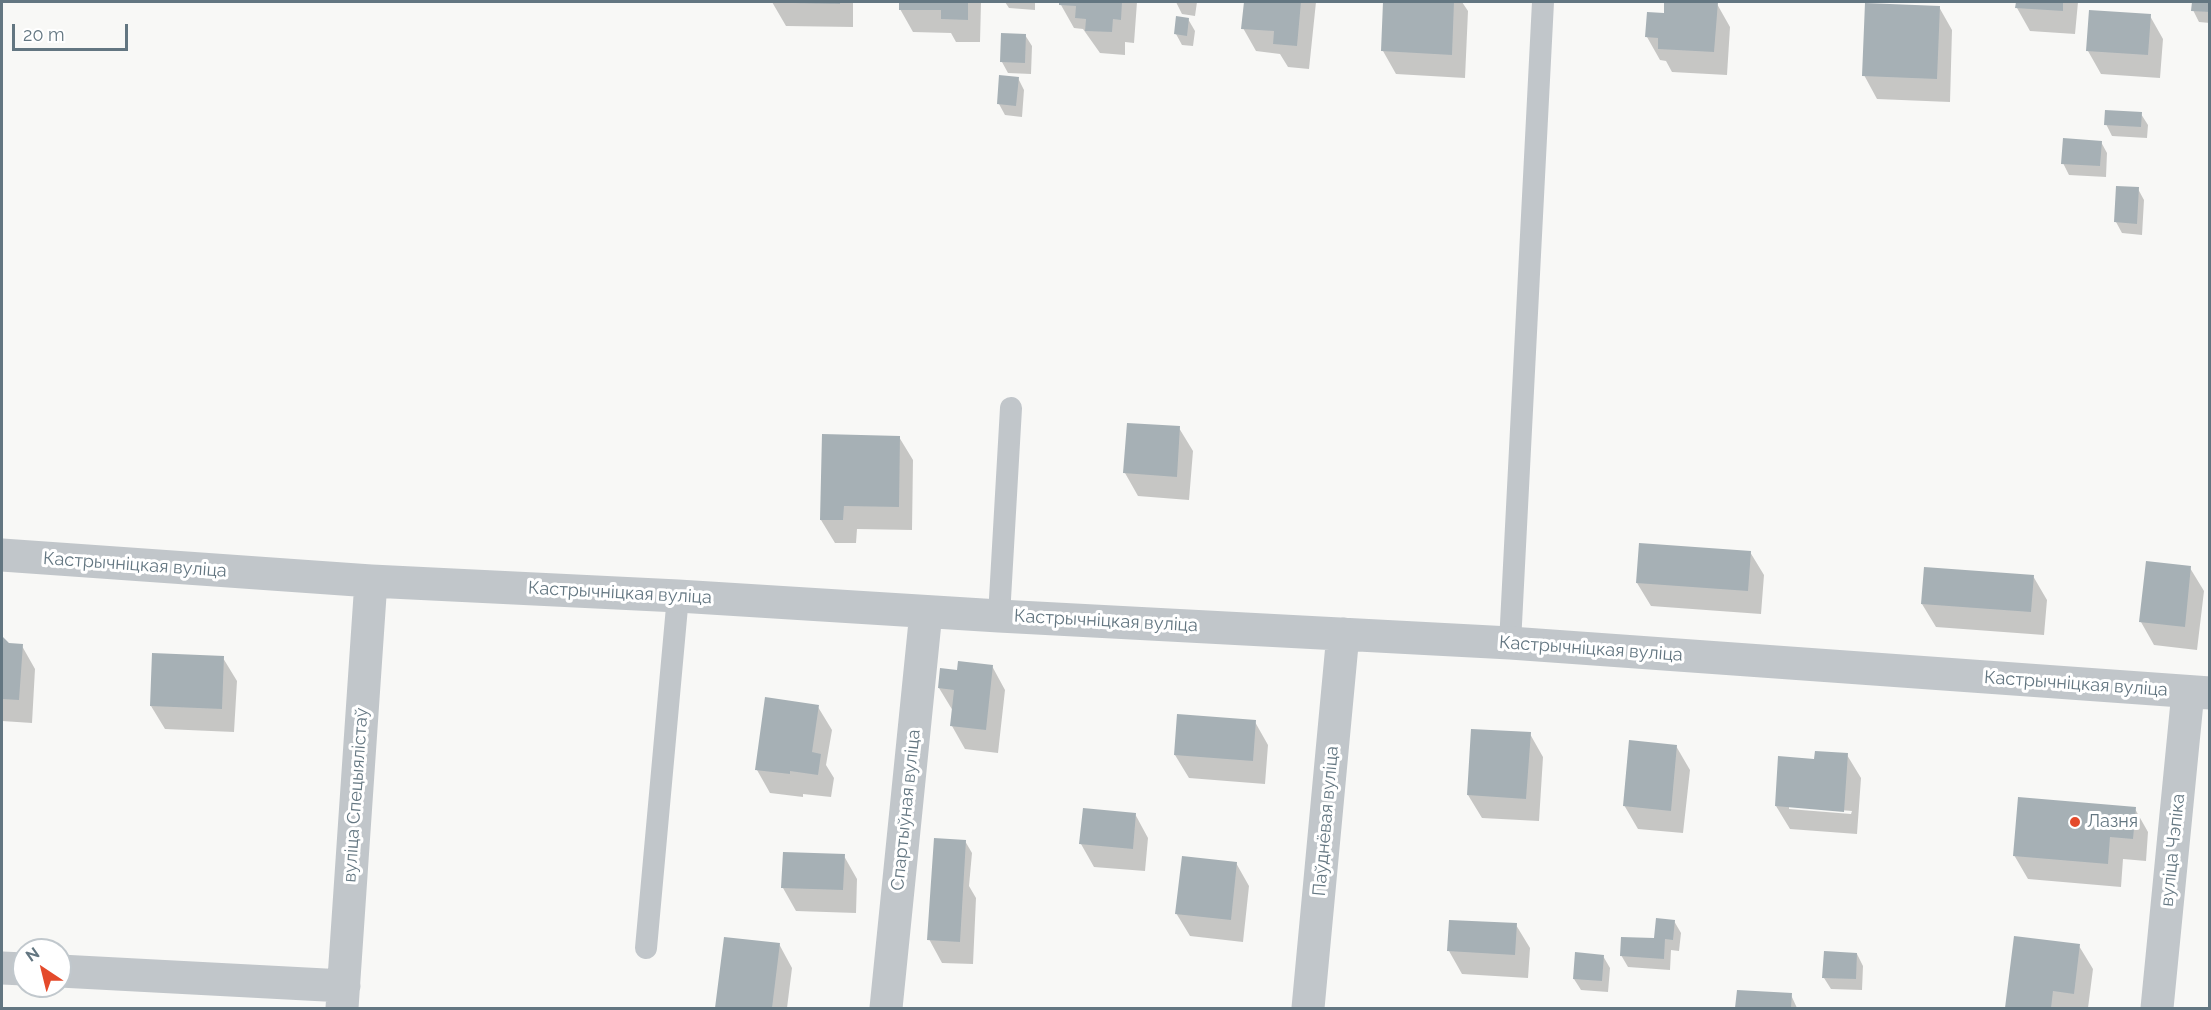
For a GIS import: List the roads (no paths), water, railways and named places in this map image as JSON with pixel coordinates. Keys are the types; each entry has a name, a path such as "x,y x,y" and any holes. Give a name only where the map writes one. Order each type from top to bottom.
{"street":[{"name":"Кастрычніцкая вуліца","path":"2,555 371,581 1510,643 2199,692"},
{"name":"вуліца Спецыялістаў","path":"343,997 371,581"},
{"name":"Спартыўная вуліца","path":"886,1008 926,612"},
{"name":"Паўднёвая вуліца","path":"1308,1008 1343,634"},
{"name":"вуліца Чэпіка","path":"2157,1008 2199,692"},
{"path":"72,972 343,997"}],"lane":[{"path":"1510,643 1543,2"},
{"path":"999,616 1011,408"},
{"path":"646,948 678,596"}],"place":[{"name":"Лазня","path":"2075,822"}]}
